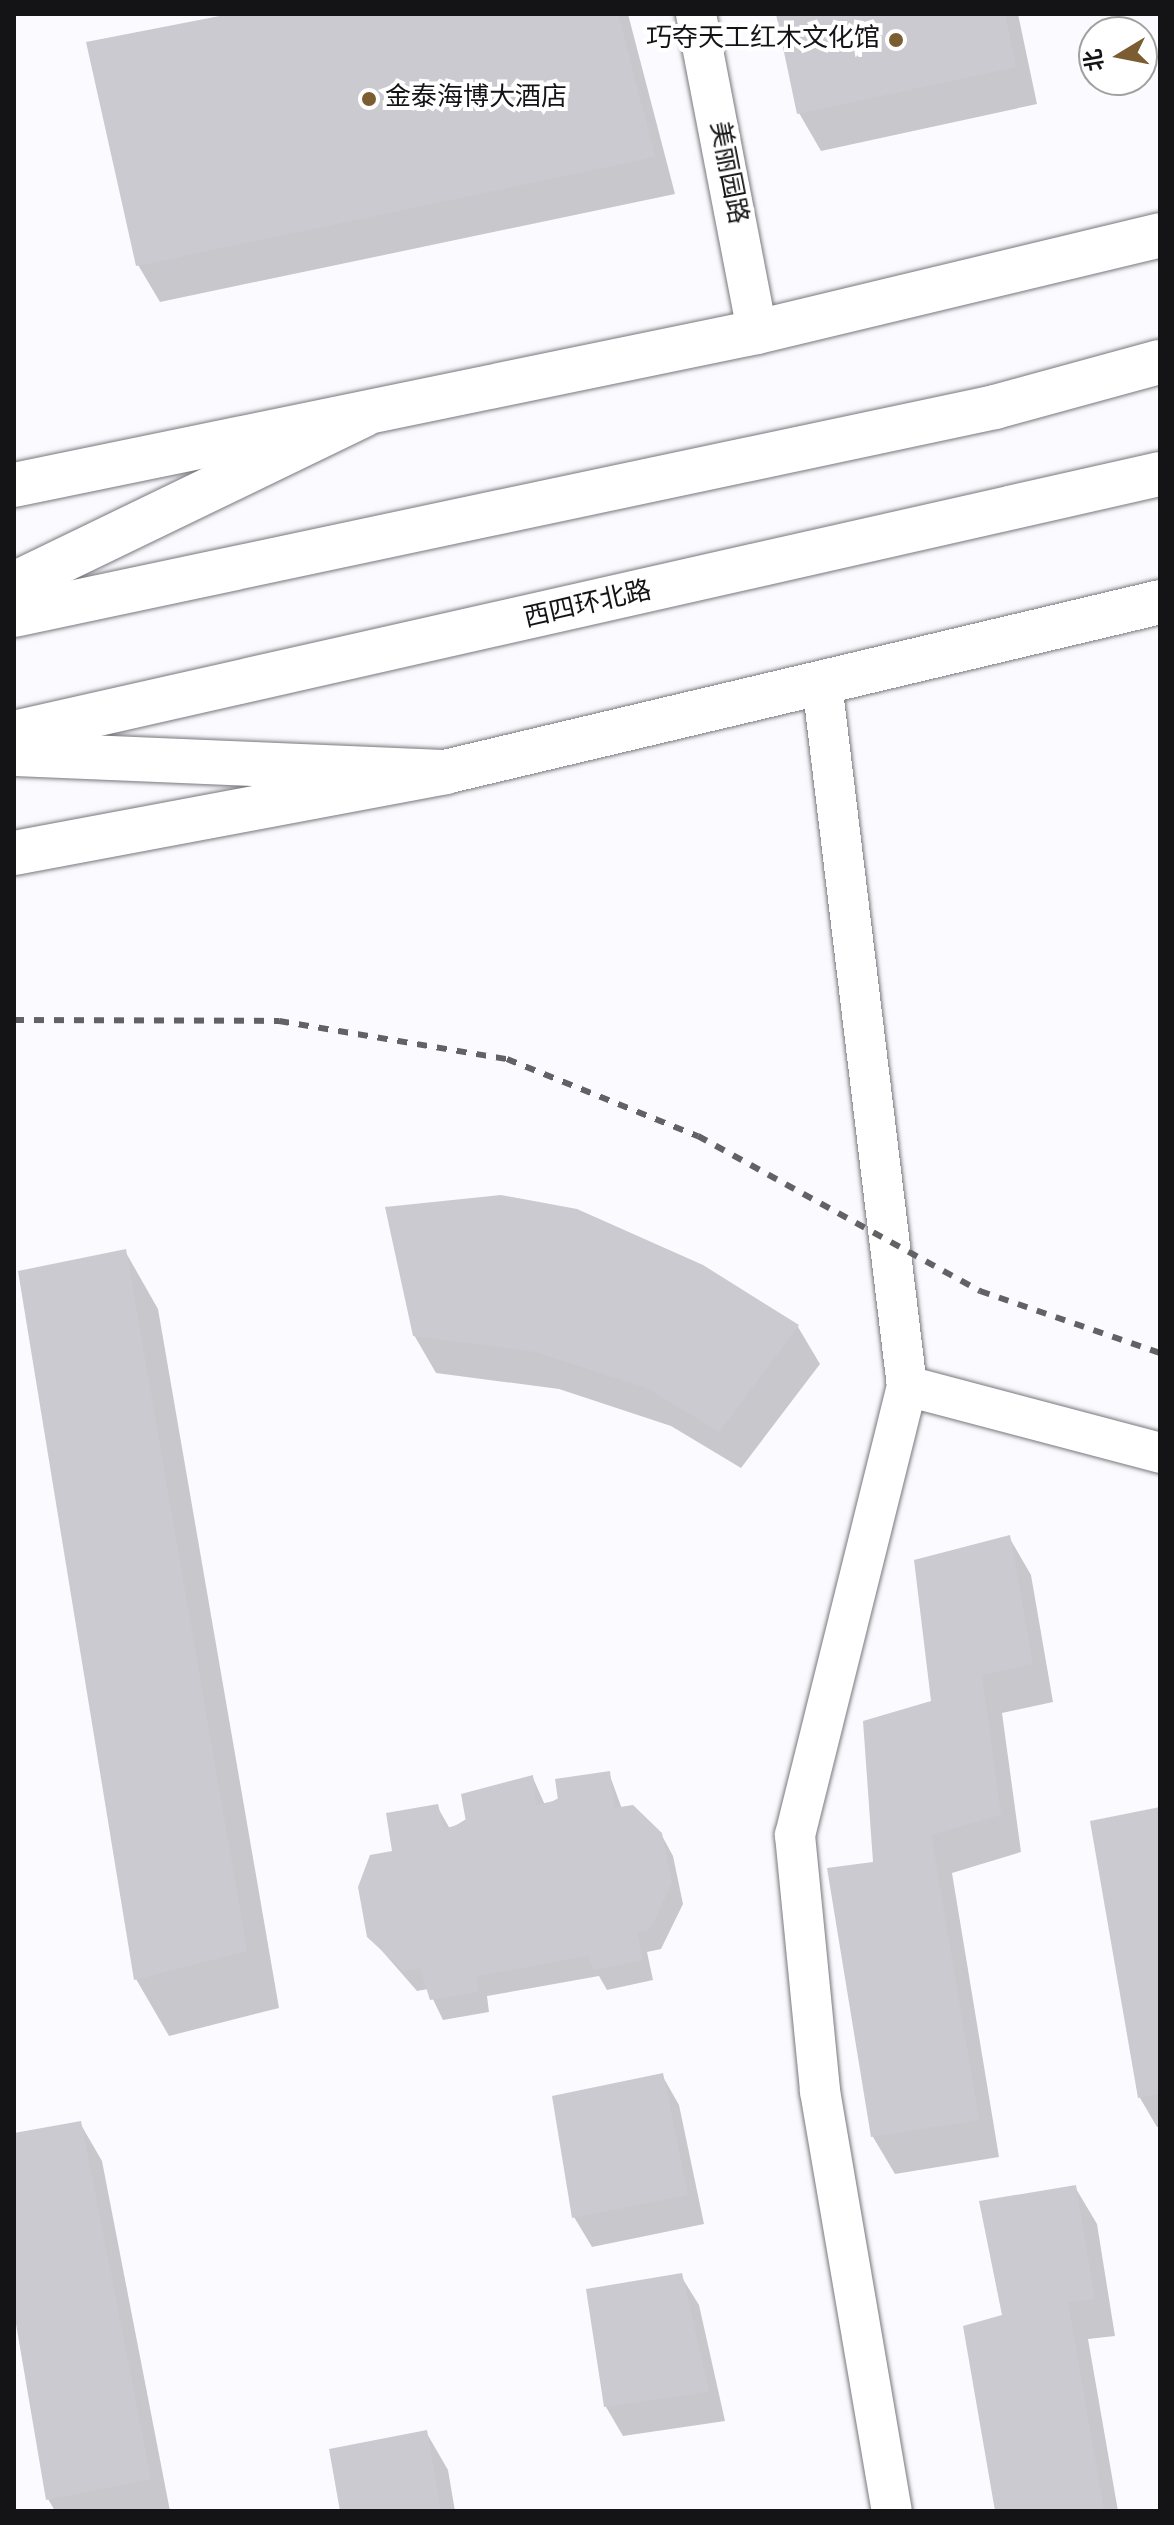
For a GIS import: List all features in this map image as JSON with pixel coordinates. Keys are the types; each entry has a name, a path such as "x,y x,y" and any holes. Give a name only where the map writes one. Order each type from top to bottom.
{"main road":[{"path":"14,485 757,332 1160,235"},
{"path":"14,615 995,407 1160,362"},
{"path":"14,584 364,415"},
{"name":"西四环北路","path":"14,733 1160,474"},
{"path":"14,853 445,772 1160,602"},
{"path":"14,754 445,772"}],"street":[{"name":"美丽园路","path":"696,14 757,332"},
{"path":"822,683 907,1386 795,1835 820,2091 892,2511"},
{"path":"907,1386 1160,1453"}],"building":[{"name":"金泰海博大酒店","path":"230,14 618,14 655,157 136,266 86,42"},
{"name":"巧夺天工红木文化馆","path":"776,14 1005,14 1016,67 797,114"},
{"path":"501,1195 577,1209 703,1265 799,1325 719,1432 647,1388 536,1352 413,1336 385,1207"},
{"path":"126,1249 247,1951 134,1980 18,1271"},
{"path":"1010,1535 1033,1664 982,1675 1001,1815 931,1835 979,2120 871,2137 827,1868 873,1862 863,1721 931,1701 914,1560"},
{"path":"610,1771 614,1808 633,1805 662,1833 672,1883 650,1929 637,1932 643,1960 594,1970 588,1956 477,1976 478,1992 430,2000 420,1968 404,1971 367,1937 358,1887 370,1855 392,1851 386,1813 438,1804 444,1829 466,1822 461,1794 533,1775 536,1805 558,1800 555,1779"},
{"path":"1160,1807 1160,2094 1138,2098 1090,1821"},
{"path":"663,2073 688,2195 572,2218 552,2096"},
{"path":"81,2121 151,2479 46,2500 14,2312 14,2133"},
{"path":"1076,2185 1095,2299 1068,2302 1104,2511 995,2511 963,2326 1002,2315 979,2201"},
{"path":"682,2273 709,2392 604,2407 586,2289"},
{"path":"427,2430 441,2511 340,2511 329,2449"}],"railway":[{"path":"14,1020 279,1021 507,1059 698,1136 980,1291 1160,1353"}],"place":[{"name":"巧夺天工红木文化馆","path":"896,40"},
{"name":"金泰海博大酒店","path":"369,99"}]}
